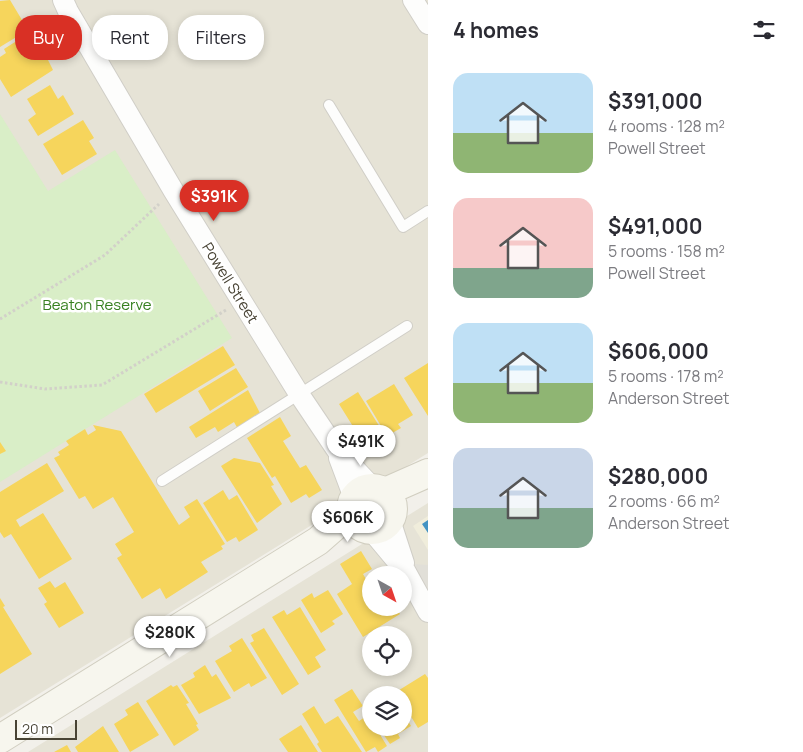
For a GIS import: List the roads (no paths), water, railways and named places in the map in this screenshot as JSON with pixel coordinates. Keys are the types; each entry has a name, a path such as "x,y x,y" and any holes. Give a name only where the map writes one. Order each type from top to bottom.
{"street":[{"path":"413,0 428,24"},
{"name":"Powell Street","path":"63,4 173,190 299,394 336,449 372,509 428,612"},
{"path":"0,740 427,473"}],"lane":[{"path":"329,105 403,227 428,212"},
{"path":"162,481 407,326"}],"park label":[{"name":"Beaton Reserve","path":"97,305"}]}
